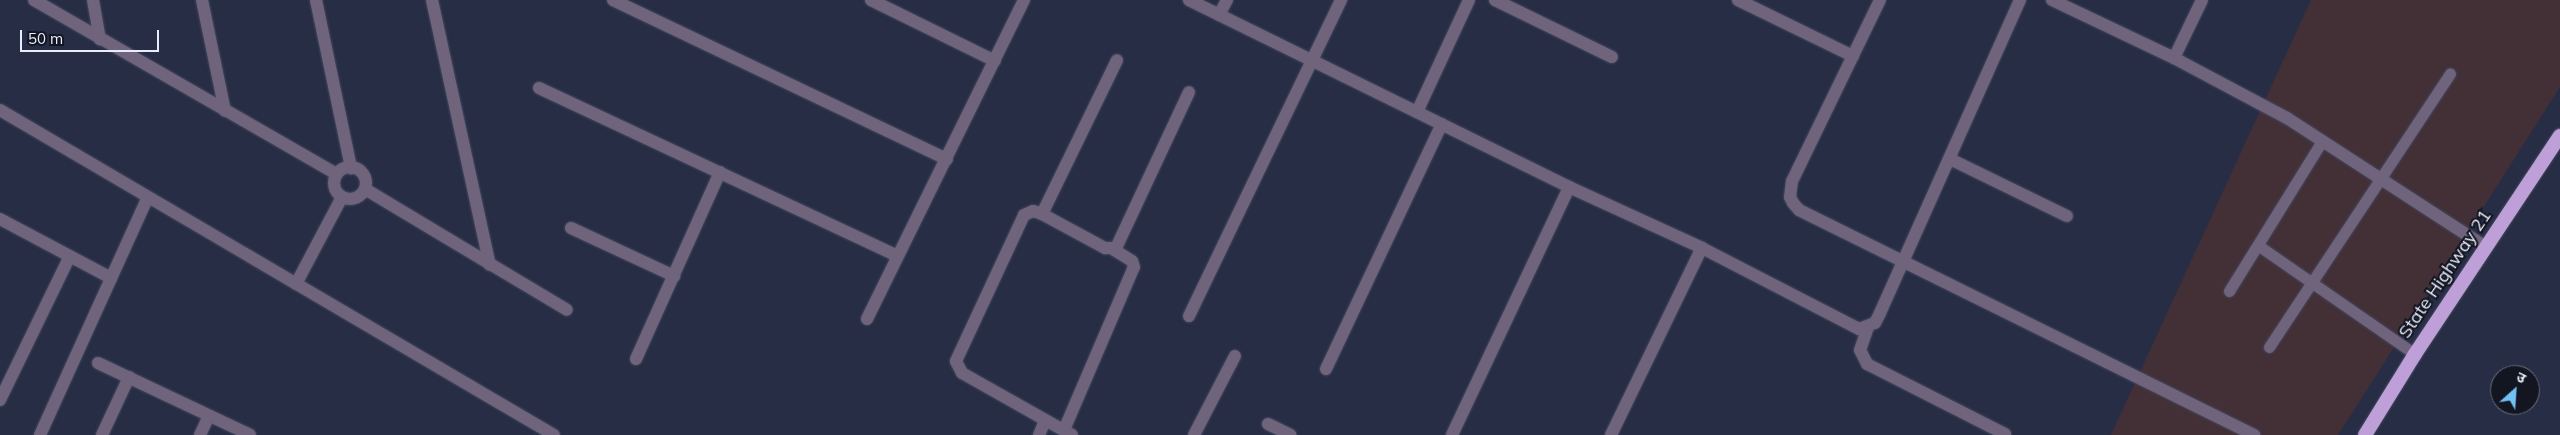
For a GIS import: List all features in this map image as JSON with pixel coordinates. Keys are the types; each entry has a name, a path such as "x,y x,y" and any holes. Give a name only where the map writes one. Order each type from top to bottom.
{"highway":[{"name":"State Highway 21","path":"2365,435 2415,354 2560,136"}],"street":[{"path":"34,0 224,111 338,174"},
{"path":"93,0 100,38"},
{"path":"202,0 224,111"},
{"path":"316,0 351,168 363,175 365,189 357,198 342,197 335,189 338,174"},
{"path":"432,0 490,265"},
{"path":"613,0 947,160"},
{"path":"871,0 995,61"},
{"path":"867,319 947,160 1024,0"},
{"path":"1189,0 1313,59 1569,187 1702,248 1852,326 1868,327"},
{"path":"1219,15 1227,0"},
{"path":"1189,316 1341,0"},
{"path":"1417,112 1469,0"},
{"path":"1495,0 1612,57"},
{"path":"1738,0 1853,56"},
{"path":"1880,0 1792,181 1790,197 1799,210 2254,435"},
{"path":"2005,434 1867,364 1860,350 1868,327 1880,313 1904,262 2020,0"},
{"path":"2052,0 2174,58 2287,118 2486,247"},
{"path":"2174,58 2202,0"},
{"path":"1042,214 1117,60"},
{"path":"539,88 898,256"},
{"path":"1113,250 1119,244 1189,92"},
{"path":"0,110 554,435"},
{"path":"1326,369 1442,124"},
{"path":"1950,159 2067,216"},
{"path":"338,174 351,168"},
{"path":"636,359 720,172"},
{"path":"1452,435 1569,187"},
{"path":"365,189 567,310"},
{"path":"40,435 148,197"},
{"path":"296,284 342,197"},
{"path":"1028,212 1042,214 1113,250 1132,261 1134,267 1068,433 962,373 956,361 1021,219 1028,212"},
{"path":"2,224 111,278"},
{"path":"571,228 674,276"},
{"path":"1611,435 1702,248"},
{"path":"0,400 69,258"},
{"path":"1194,435 1235,356"},
{"path":"98,363 250,435"},
{"path":"102,435 129,377"},
{"path":"200,435 209,416"},
{"path":"1039,435 1046,421"},
{"path":"1268,424 1291,435"}],"lane":[{"path":"2269,346 2450,74"},
{"path":"2229,291 2259,246 2322,141"},
{"path":"2259,246 2415,354"}],"shaded area":[{"path":"2311,0 2560,0 2560,87 2338,435 2111,435"}]}
